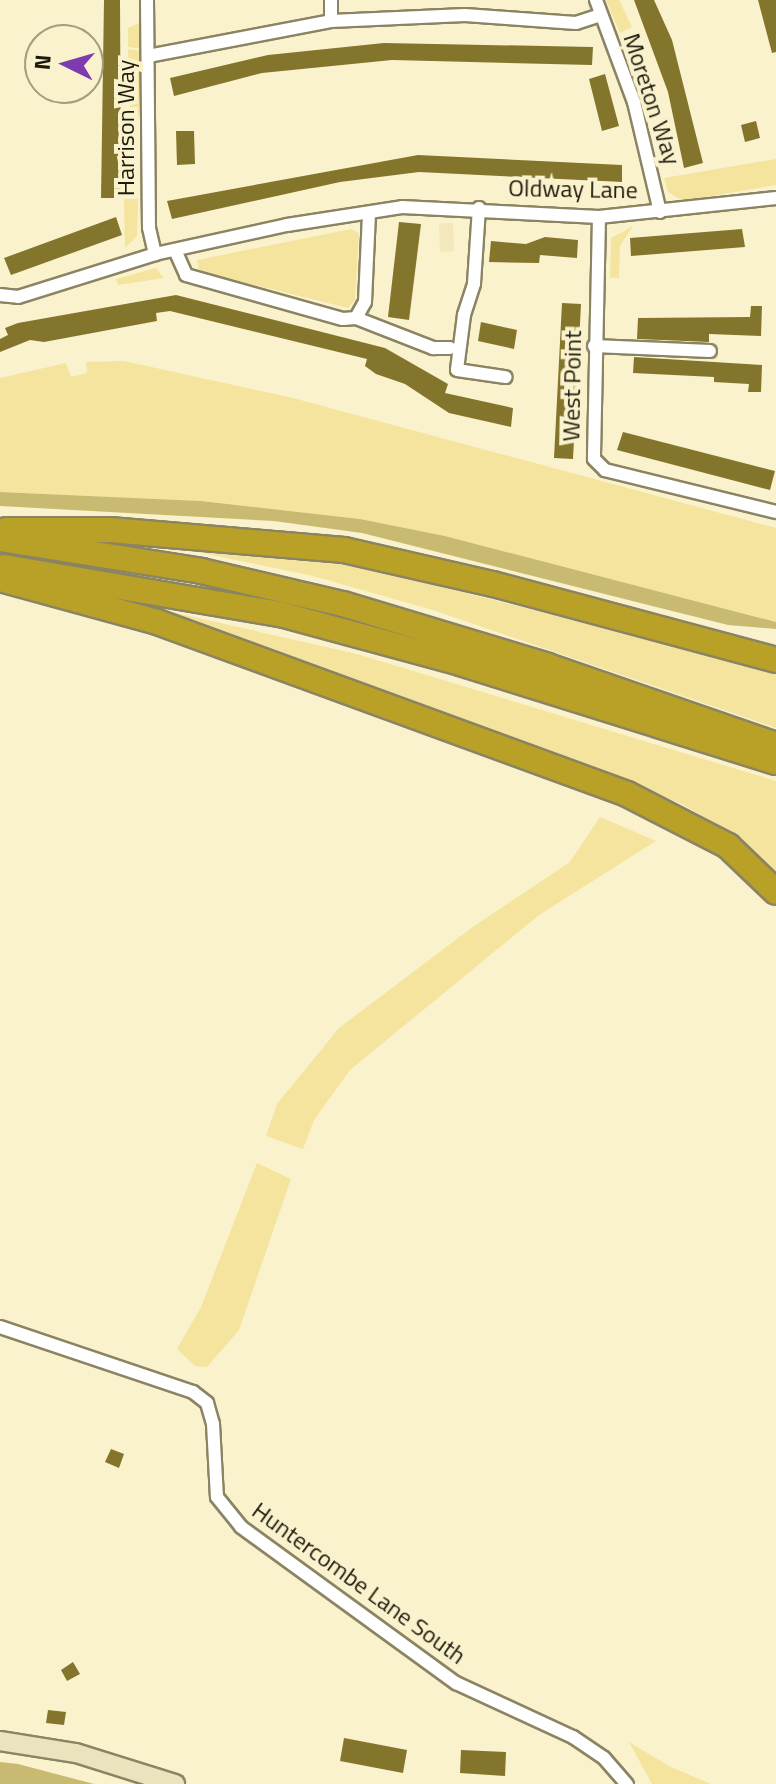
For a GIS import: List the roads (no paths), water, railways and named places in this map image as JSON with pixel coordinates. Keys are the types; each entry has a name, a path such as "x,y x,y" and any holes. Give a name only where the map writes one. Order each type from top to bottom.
{"highway":[{"path":"0,530 124,531 344,550 479,580 776,660"},
{"path":"0,539 146,560 343,604 548,666 776,745"},
{"path":"0,567 108,581 280,614 460,663 776,762"},
{"path":"0,579 157,622 627,794 720,840 776,892"}],"main road":[{"path":"0,1741 76,1753 175,1784"}],"street":[{"name":"Harrison Way","path":"147,0 149,228 155,254"},
{"path":"331,0 331,21"},
{"name":"Moreton Way","path":"596,0 639,116 660,212"},
{"path":"148,56 331,21 465,15 576,23 600,15"},
{"name":"Oldway Lane","path":"0,295 18,297 155,254 369,213 479,208 599,217 776,198"},
{"path":"479,208 474,284 464,315 457,370 505,377"},
{"path":"356,318 365,302 369,213"},
{"name":"West Point","path":"599,217 594,459 605,470 776,512"},
{"path":"175,250 186,275 343,319 356,318 433,348 450,348"},
{"path":"594,346 710,351"},
{"name":"Huntercombe Lane South","path":"0,1327 193,1392 207,1403 213,1424 217,1497 241,1527 456,1683 573,1737 604,1758 627,1784"}]}
